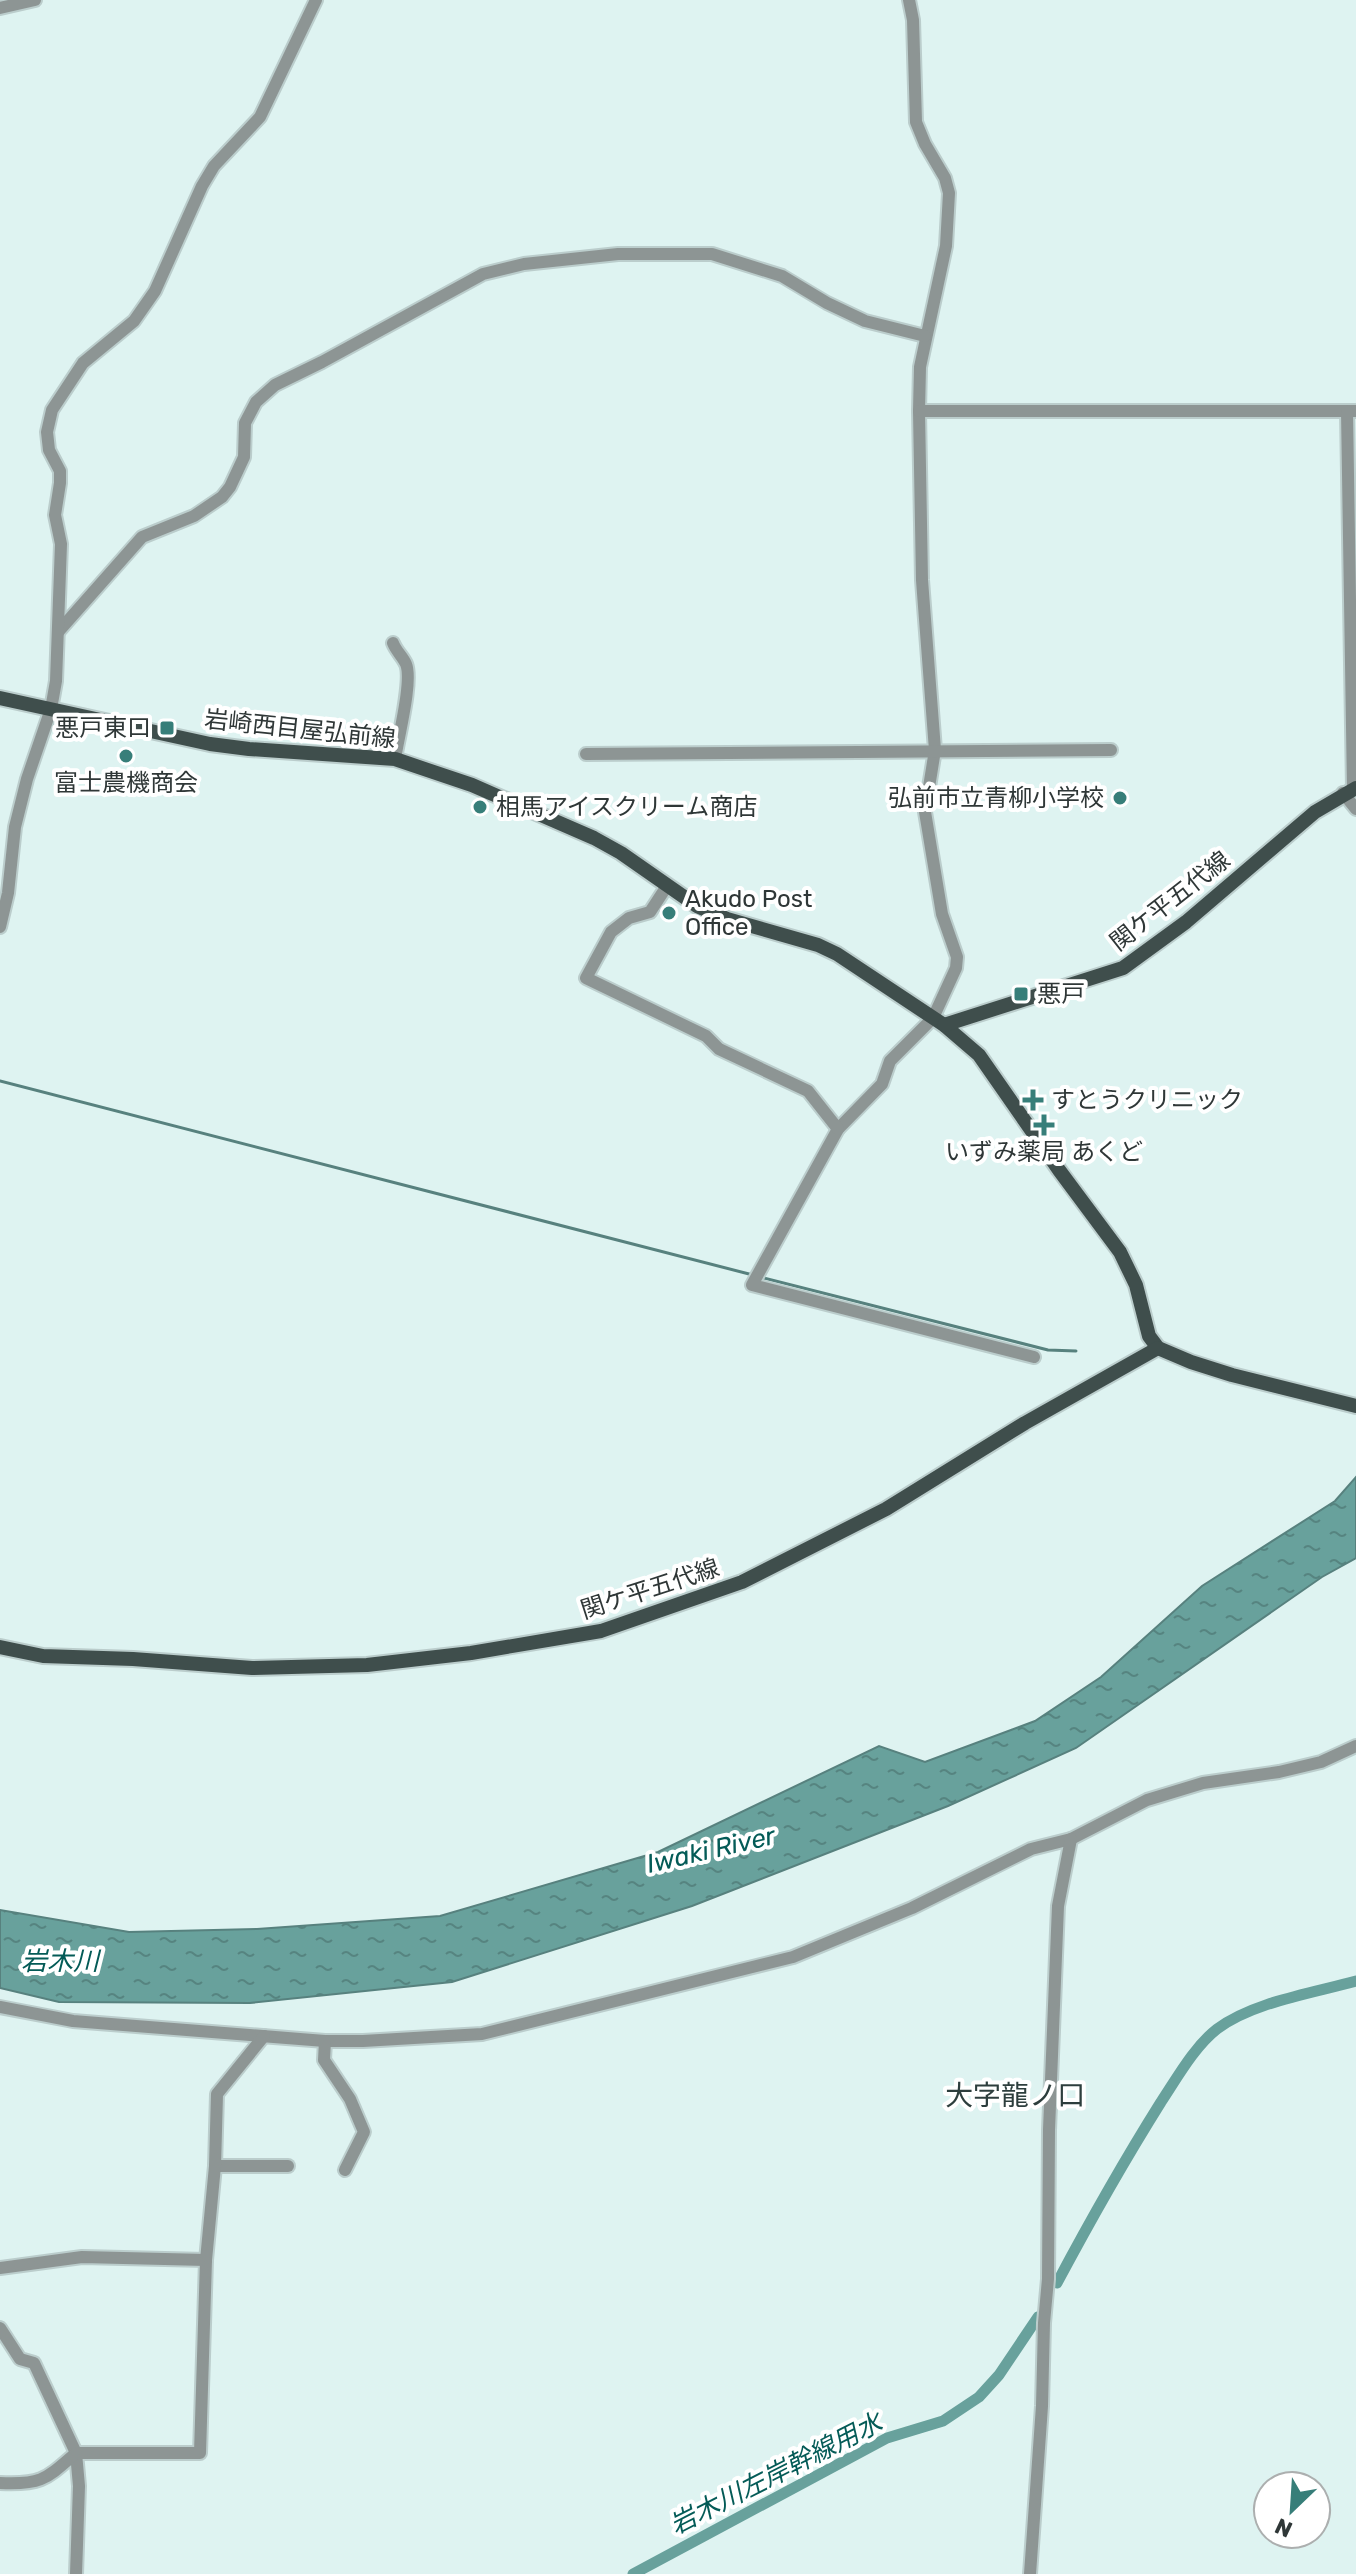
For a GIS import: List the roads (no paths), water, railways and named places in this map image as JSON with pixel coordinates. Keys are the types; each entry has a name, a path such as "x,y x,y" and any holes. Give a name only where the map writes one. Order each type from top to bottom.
{"main road":[{"name":"岩崎西目屋弘前線","path":"0,698 210,744 395,759 472,785 594,838 710,912 818,945 837,954 963,1039 979,1055 1120,1252 1136,1285 1149,1336 1158,1348"},
{"name":"関ケ平五代線","path":"939,1022 1123,968 1186,922 1315,812 1351,790"},
{"name":"関ケ平五代線","path":"0,1647 43,1656 252,1668 367,1665 471,1653 601,1631 742,1582 886,1509 1025,1423 1158,1348"},
{"path":"1158,1348 1232,1375 1356,1406"}],"street":[{"path":"0,8 35,0"},
{"path":"0,927 8,893 15,827 27,779 51,709 56,681 61,544 55,515 60,471 49,450 47,432 52,410 83,363 134,321 155,291 202,186 214,166 260,117 316,0"},
{"path":"909,0 913,20 916,122 945,178 949,193 946,246 920,367 919,411 922,580 935,750 925,812 942,914 957,957 956,968 939,1022 890,1061 882,1084 838,1129 752,1285 1034,1357"},
{"path":"58,632 142,537 194,516 222,497 244,457 245,423 256,402 265,393 483,274 524,264 618,254 712,254 782,276 865,321 925,336"},
{"path":"919,411 1351,411 1351,790 1356,809"},
{"path":"393,643 406,664 409,689 395,759"},
{"path":"586,754 1111,750"},
{"path":"667,886 650,912 629,918 611,932 586,978 706,1036 719,1049 808,1091 838,1129"},
{"path":"0,2020 4,2008 73,2021 325,2041 482,2034 793,1957 912,1908 1031,1849 1071,1839 1147,1800 1203,1783 1279,1772 1321,1762 1356,1746"},
{"path":"1030,2574 1048,2279 1049,2130 1058,1906 1071,1839"},
{"path":"0,2483 24,2484 45,2480 76,2453 200,2453 206,2260 215,2166 217,2094 264,2036"},
{"path":"325,2041 324,2060 350,2099 364,2132 345,2170"},
{"path":"215,2166 288,2166"},
{"path":"0,2268 82,2257 206,2260"},
{"path":"0,2328 20,2359 34,2363 76,2453 79,2486 76,2574"}],"water":[{"name":"岩木川","path":"1356,1477 1356,1558 1322,1577 1076,1748 948,1806 692,1906 452,1982 250,2003 59,2002 0,1988 0,1910 129,1932 257,1929 440,1916 658,1852 879,1746 925,1762 1035,1721 1101,1677 1202,1586 1335,1501"}],"waterway":[{"path":"0,1081 753,1275"},
{"path":"760,1277 1048,1350 1076,1351"},
{"name":"岩木川左岸幹線用水","path":"1057,2283 1147,2124 1186,2063 1209,2036 1232,2020 1265,2005 1356,1981"},
{"name":"岩木川左岸幹線用水","path":"633,2574 887,2438 943,2421 979,2397 999,2375 1038,2317"}],"place":[{"name":"悪戸東口","path":"167,728"},
{"name":"富士農機商会","path":"126,756"},
{"name":"弘前市立青柳小学校","path":"1120,798"},
{"name":"相馬アイスクリーム商店","path":"480,807"},
{"name":"Akudo Post Office","path":"669,913"},
{"name":"悪戸","path":"1021,994"},
{"name":"すとうクリニック","path":"1033,1100"},
{"name":"いずみ薬局 あくど","path":"1044,1125"}],"district":[{"name":"大字龍ノ口","path":"1015,2095"}],"water label":[{"name":"Iwaki River","path":"711,1850"}]}
